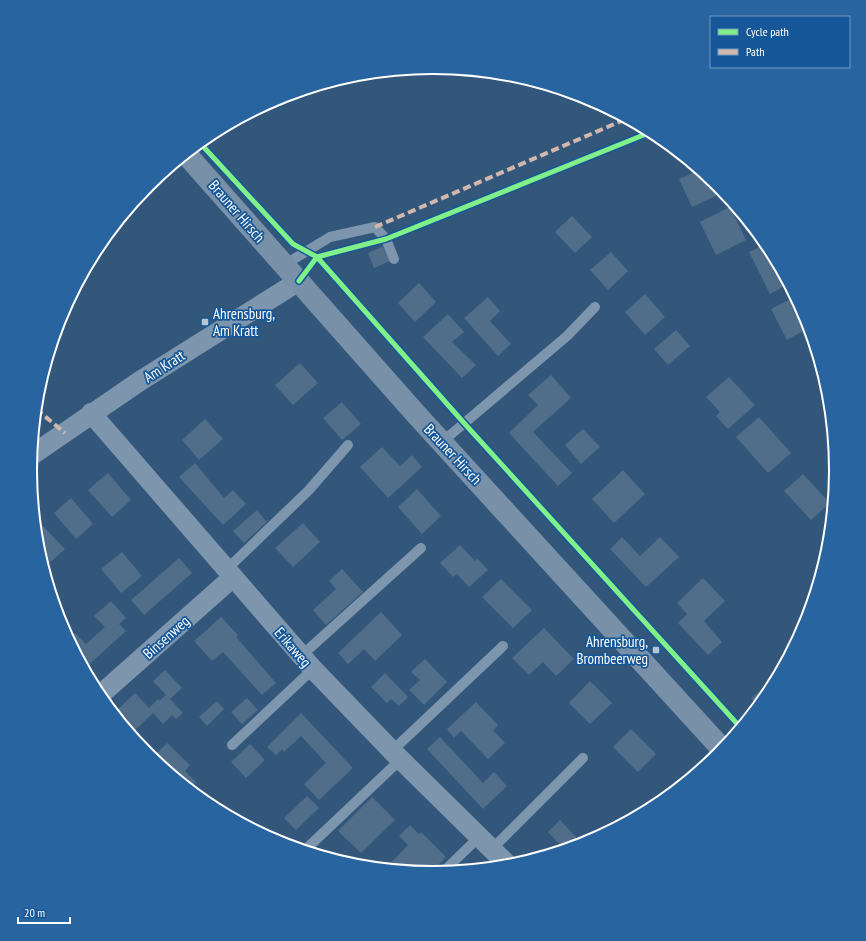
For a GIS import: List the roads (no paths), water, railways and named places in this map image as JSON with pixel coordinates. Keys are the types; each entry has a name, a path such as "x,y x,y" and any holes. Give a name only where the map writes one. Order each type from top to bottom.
{"street":[{"name":"Brauner Hirsch","path":"190,158 442,442 719,745"},
{"name":"Am Kratt","path":"38,451 91,413 299,281"},
{"name":"Erikaweg","path":"91,413 307,663 396,755 503,860"},
{"name":"Binsenweg","path":"104,691 229,574"}],"lane":[{"path":"284,264 330,237 375,227 386,239 394,259"},
{"path":"442,442 567,336 595,307"},
{"path":"229,574 310,490 348,445"},
{"path":"232,745 307,663 421,548"},
{"path":"308,846 503,646"},
{"path":"452,866 486,843 582,758"}],"place":[{"name":"Ahrensburg, Am Kratt","path":"205,322"},
{"name":"Ahrensburg, Brombeerweg","path":"656,650"}]}
